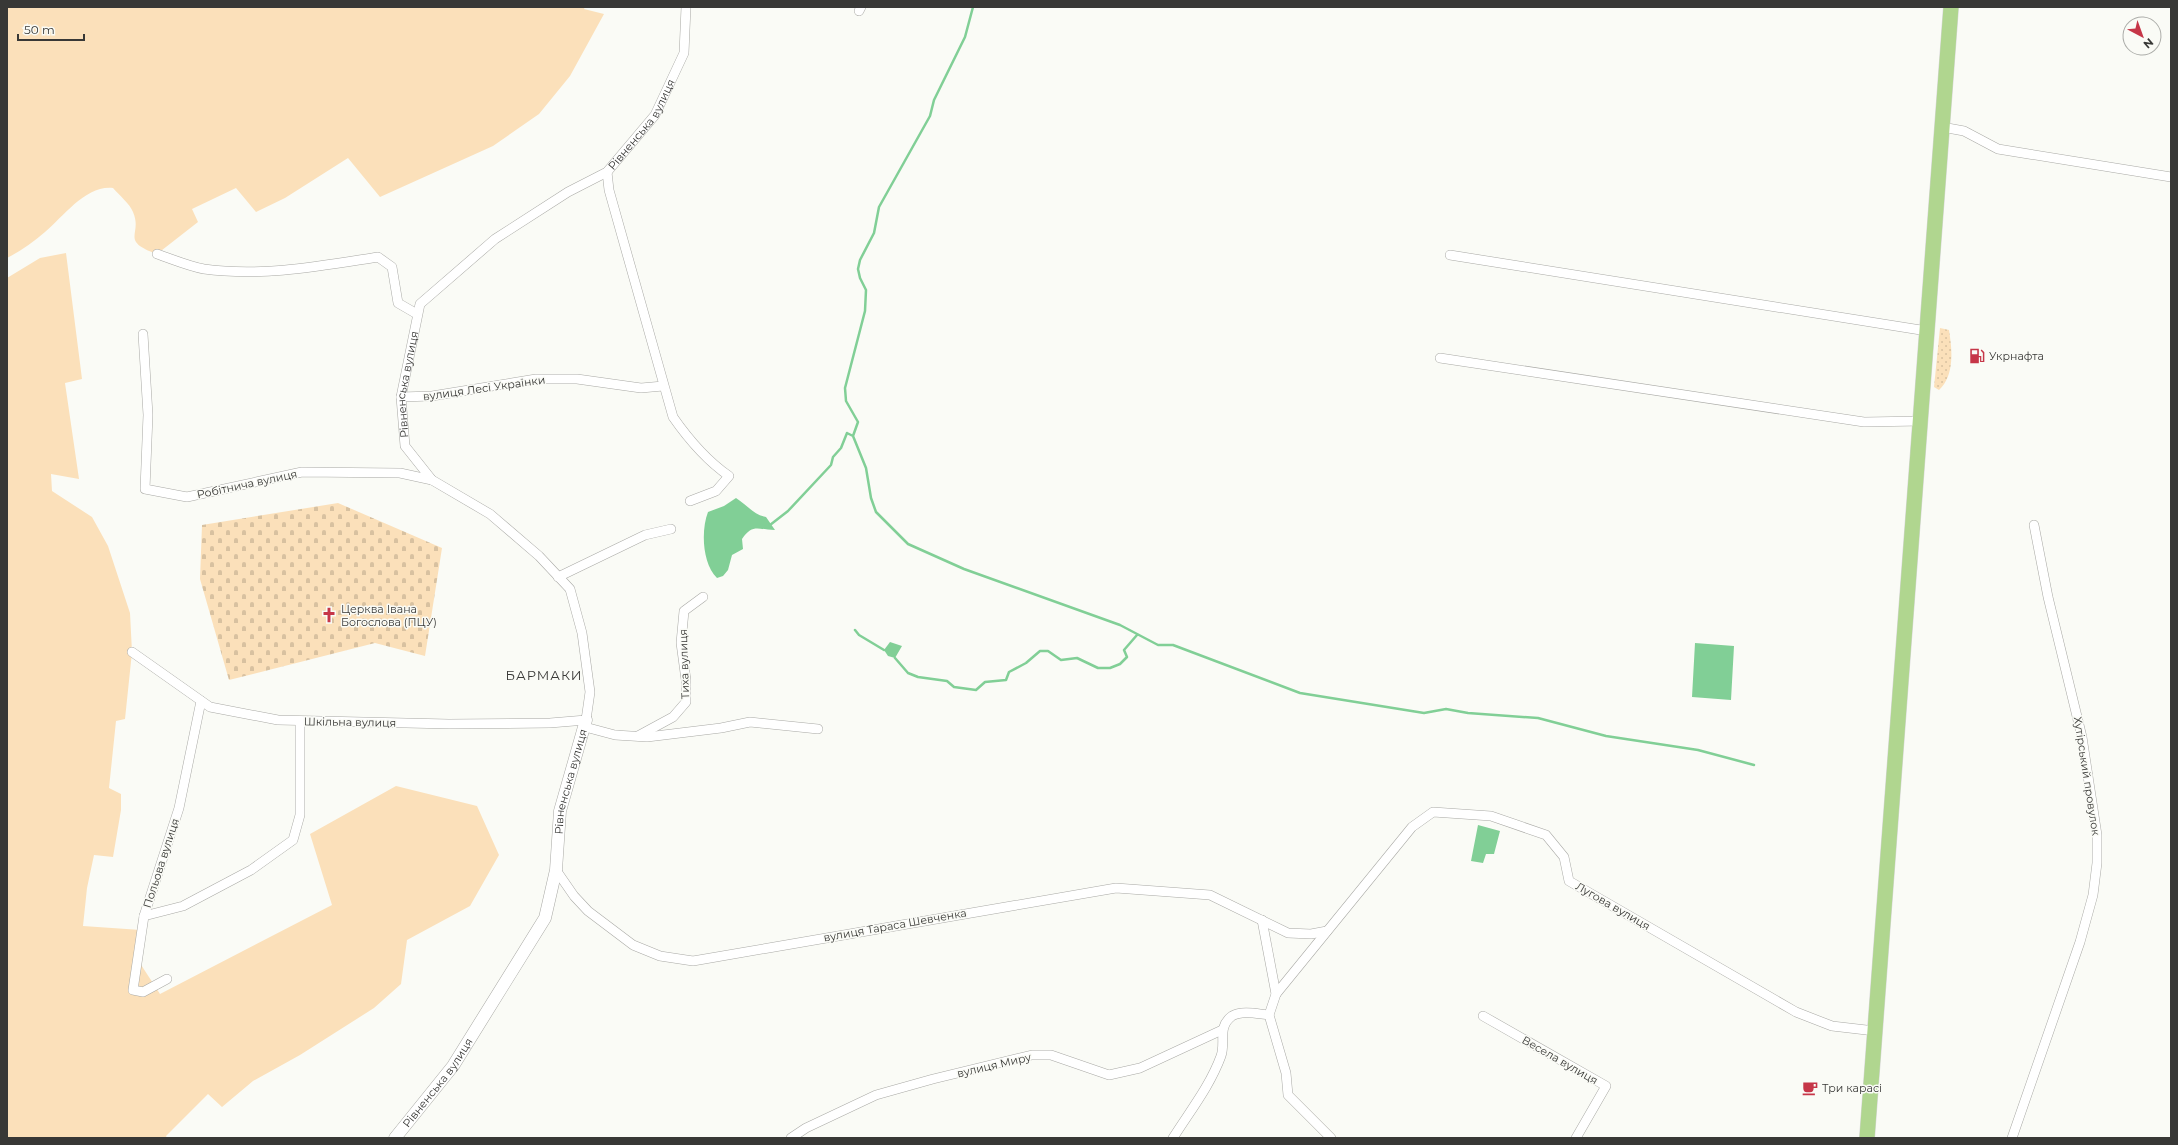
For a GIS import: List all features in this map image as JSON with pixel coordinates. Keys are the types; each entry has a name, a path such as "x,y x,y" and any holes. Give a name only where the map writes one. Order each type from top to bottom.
{"main road":[{"path":"1867,1138 1951,7"}],"street":[{"name":"Рівненська вулиця","path":"395,1138 453,1066 545,918 556,870 560,811 586,723 590,692 582,633 570,589 539,556 490,514 432,480 405,446 401,397 417,314 420,304 496,238 568,192 607,172 655,115 684,53 686,7"},
{"path":"1942,127 1964,131 1998,149 2171,177"},
{"path":"607,172 611,198 672,417 693,444 714,466 729,476 716,491 690,501"},
{"path":"157,254 202,268 232,271 283,271 378,257 392,267 398,303 417,314"},
{"path":"1450,255 1927,330"},
{"name":"Робітнича вулиця","path":"143,334 148,415 145,489 187,497 302,472 400,473 432,480"},
{"path":"1440,358 1864,422 1920,421"},
{"name":"вулиця Лесі Українки","path":"401,397 432,396 536,379 577,379 641,388 663,386"},
{"name":"Хутірський провулок","path":"2012,1138 2080,942 2093,896 2097,863 2097,835 2082,737 2048,597 2034,525"},
{"path":"558,577 644,535 671,529"},
{"name":"Тиха вулиця","path":"637,737 673,718 686,702 686,680 681,643 684,611 703,597"},
{"name":"Шкільна вулиця","path":"132,652 210,707 278,720 449,724 586,723"},
{"name":"Польова вулиця","path":"167,978 143,992 133,990 144,916 179,808 201,701"},
{"path":"144,916 190,902 251,870 293,840 300,815 300,721"},
{"path":"586,723 615,735 637,737 721,728 750,722 818,729"},
{"name":"Лугова вулиця","path":"1276,994 1412,827 1433,812 1491,816 1546,835 1564,857 1569,881 1796,1012 1832,1026 1875,1031"},
{"name":"вулиця Тараса Шевченка","path":"556,870 574,896 588,912 633,945 660,956 693,961 1116,888 1210,895 1288,933 1311,934 1327,931"},
{"path":"1262,920 1276,994 1269,1016 1286,1073 1288,1095 1331,1138"},
{"path":"1173,1138 1213,1077 1222,1053 1222,1030 1232,1016 1247,1013 1269,1016"},
{"name":"Весела вулиця","path":"1483,1016 1606,1086 1576,1138"},
{"name":"вулиця Миру","path":"791,1138 806,1128 876,1095 933,1079 1032,1055 1051,1055 1109,1075 1140,1068 1222,1030"}],"green space":[{"path":"7,7 585,7 584,9 604,14 570,76 539,114 493,146 380,197 348,158 285,198 256,212 236,188 192,209 198,222 157,254 145,249 135,241 134,236 136,226 132,209 113,188 103,188 85,196 45,232 7,258"},
{"path":"66,253 82,379 65,383 79,479 51,474 52,491 92,517 108,546 130,613 132,652 125,719 116,721 109,788 121,794 121,810 113,857 94,855 87,888 83,926 141,930 134,954 160,994 332,905 310,834 396,786 477,806 499,855 470,906 407,940 401,984 374,1008 300,1055 253,1081 222,1107 208,1094 166,1136 167,1138 7,1138 7,278 40,258"},
{"path":"1940,328 1949,330 1951,362 1948,377 1939,390 1934,387"},
{"path":"338,503 442,548 425,656 375,643 229,680 200,579 202,525"}],"shaded area":[{"path":"736,498 754,512 766,517 775,530 756,528 749,531 742,539 743,549 732,555 728,570 723,576 717,578 708,564 704,546 704,528 706,519 708,512 724,506"},
{"path":"890,642 902,646 895,658 888,656 884,650"},
{"path":"1695,643 1734,646 1731,700 1692,697"},
{"path":"1478,825 1500,831 1494,854 1486,854 1483,863 1471,861"}],"waterway":[{"path":"973,7 965,37 934,100 930,116 879,207 874,233 860,260 858,269 860,278 866,290 865,311 845,388 846,401 858,422 853,436 866,468 871,498 876,512 908,544 964,569 1120,625 1158,645 1173,645 1300,693 1424,713 1446,709 1468,713 1538,718 1606,736 1698,750 1754,765"},
{"path":"770,525 788,511 831,465 833,457 841,448 847,433 853,436"},
{"path":"855,630 859,635 884,650"},
{"path":"895,658 908,673 918,677 947,681 954,687 976,690 985,682 1006,680 1009,672 1026,663 1040,651 1048,651 1061,660 1077,658 1098,668 1110,668 1120,664 1127,657 1124,650 1137,635"}],"place":[{"name":"Укрнафта","path":"1977,356"},
{"name":"Церква Івана Богослова (ПЦУ)","path":"329,615"},
{"name":"Три карасі","path":"1810,1088"}],"district":[{"name":"БАРМАКИ","path":"544,675"}]}
